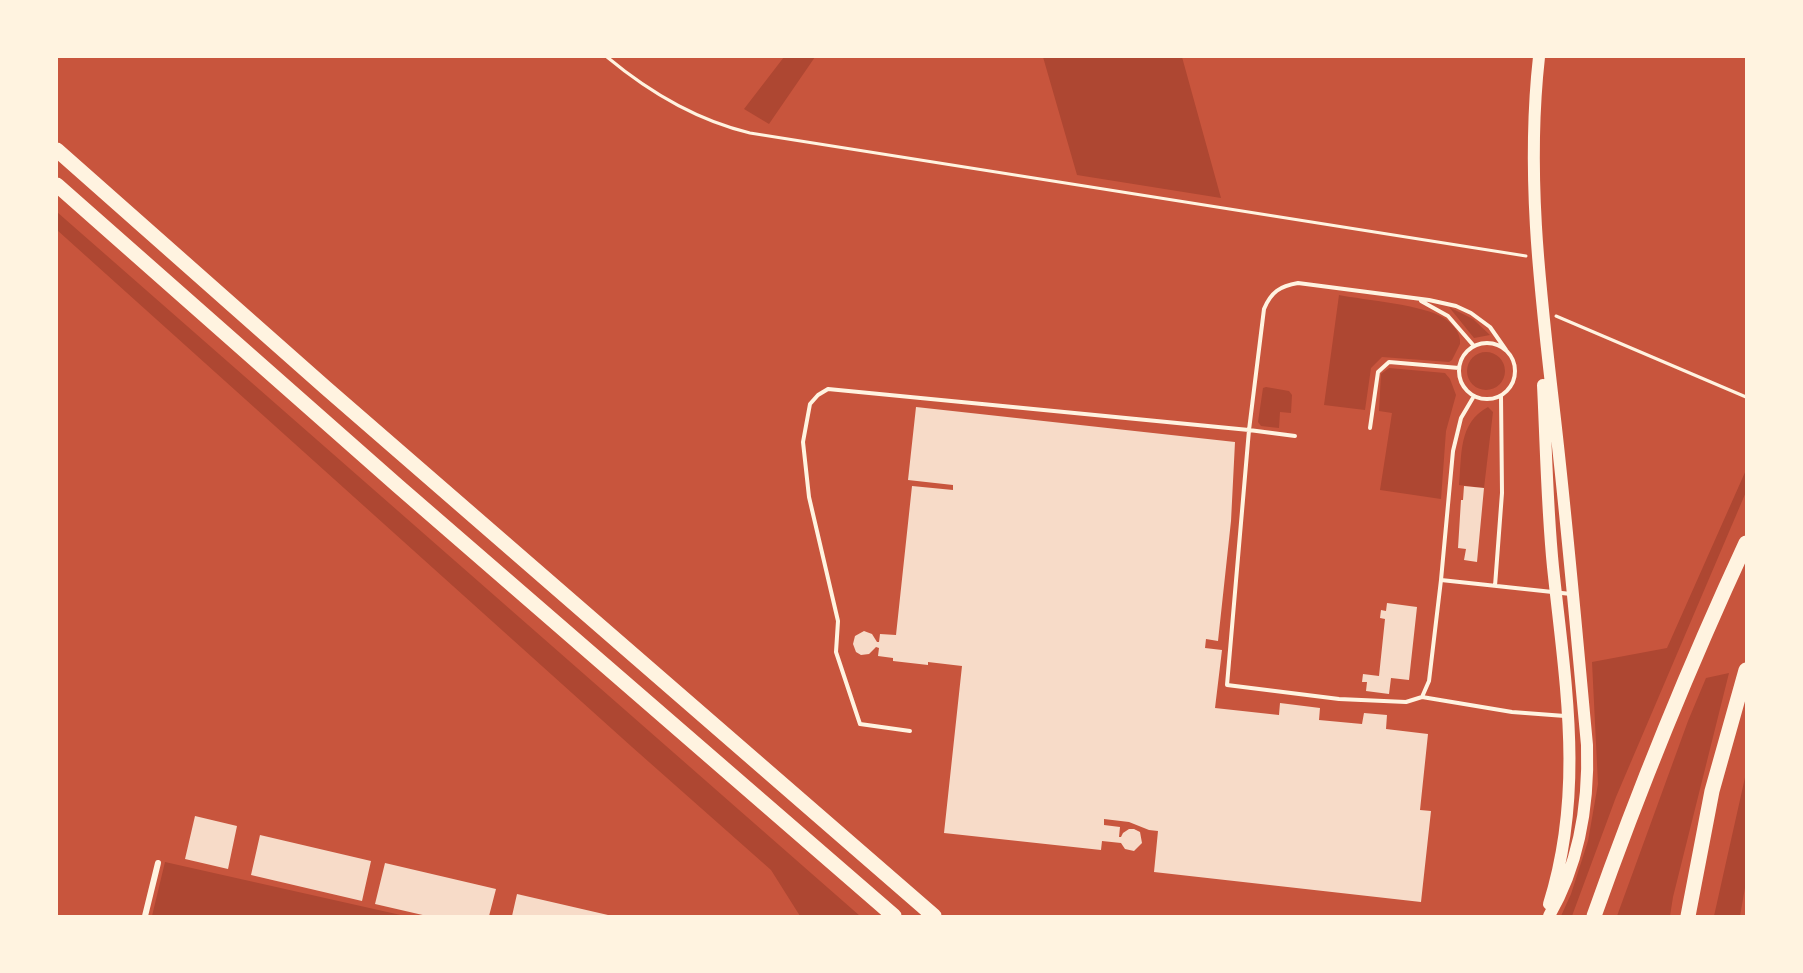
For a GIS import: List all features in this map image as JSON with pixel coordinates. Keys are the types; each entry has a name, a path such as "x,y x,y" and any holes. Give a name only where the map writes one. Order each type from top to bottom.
{"highway":[{"path":"57,150 326,388 934,916"},
{"path":"57,185 398,486 894,916"},
{"path":"1594,916 1678,700 1746,543"},
{"path":"1688,916 1712,791 1746,670"}],"main road":[{"path":"1539,57 1534,112 1533,169 1548,484 1571,759 1570,805 1547,916"},
{"path":"1541,309 1556,429 1587,745 1587,788 1583,819 1563,891 1547,916"}],"street":[{"path":"145,916 158,862"}],"lane":[{"path":"1506,350 1488,343 1474,346 1463,356 1459,368 1462,385 1474,396 1486,400 1501,396 1511,386 1515,377 1515,367 1512,358 1490,327 1471,313 1441,302 1298,283 1284,285 1273,292 1264,309 1249,430 1227,686 1339,699 1406,702 1422,697 1512,712 1569,716"},
{"path":"1417,300 1449,316 1474,346"},
{"path":"1370,428 1378,372 1389,362 1459,368"},
{"path":"910,731 860,724 836,652 838,621 809,497 803,442 810,404 818,395 828,389 1295,436"},
{"path":"1422,697 1429,681 1442,580 1453,451 1461,418 1474,396"},
{"path":"1495,586 1502,493 1501,396"},
{"path":"1442,580 1572,594"}],"path":[{"path":"607,57 628,75 681,107 708,120 750,133 1509,254 1537,255"},
{"path":"1541,309 1744,396"}],"shaded area":[{"path":"784,57 815,57 769,124 744,109"},
{"path":"1043,57 1182,57 1221,198 1077,175"},
{"path":"57,212 860,916 800,916 771,870 57,230"},
{"path":"1339,295 1409,306 1435,313 1453,326 1458,333 1460,344 1449,362 1382,357 1371,368 1365,410 1324,405"},
{"path":"1449,307 1473,319 1490,335 1474,338"},
{"path":"1486,352 1500,357 1505,371 1500,385 1486,390 1472,385 1467,371 1472,357"},
{"path":"1389,368 1445,373 1450,379 1456,395 1446,431 1441,499 1380,490 1392,413 1379,411 1381,374"},
{"path":"1263,388 1289,391 1292,395 1291,413 1280,412 1279,428 1261,426 1258,422"},
{"path":"1488,407 1493,412 1484,488 1459,485 1466,431 1478,414"},
{"path":"1746,470 1746,492 1616,797 1572,916 1561,916 1571,894 1588,841 1598,784 1592,662 1667,648"},
{"path":"1729,673 1670,916 1617,916 1706,678"},
{"path":"1746,773 1746,882 1740,916 1714,916"},
{"path":"165,862 405,916 152,916"}],"building":[{"path":"916,407 1235,442 1231,521 1218,641 1206,639 1205,648 1222,650 1215,708 1279,715 1280,703 1320,708 1319,720 1362,724 1364,713 1387,715 1386,729 1428,734 1420,810 1431,811 1421,902 1154,872 1158,831 1129,822 1104,819 1104,825 1120,827 1119,837 1129,829 1140,832 1142,843 1134,851 1125,849 1121,843 1102,841 1101,850 944,833 962,666 893,661 893,658 878,656 879,648 876,647 869,654 861,655 856,652 853,644 855,636 864,631 872,634 877,642 879,642 880,634 896,635 912,486 953,490 953,485 908,480"},
{"path":"1464,486 1484,488 1477,562 1464,560 1466,549 1458,548"},
{"path":"1387,603 1417,607 1409,680 1391,678 1389,694 1366,691 1367,682 1362,682 1363,674 1379,676 1385,619 1380,618 1381,610 1386,611"},
{"path":"195,816 237,826 228,869 185,859"},
{"path":"260,835 371,861 362,901 251,875"},
{"path":"385,863 496,889 489,916 427,916 375,904"},
{"path":"517,894 608,915 608,916 512,916"}]}
